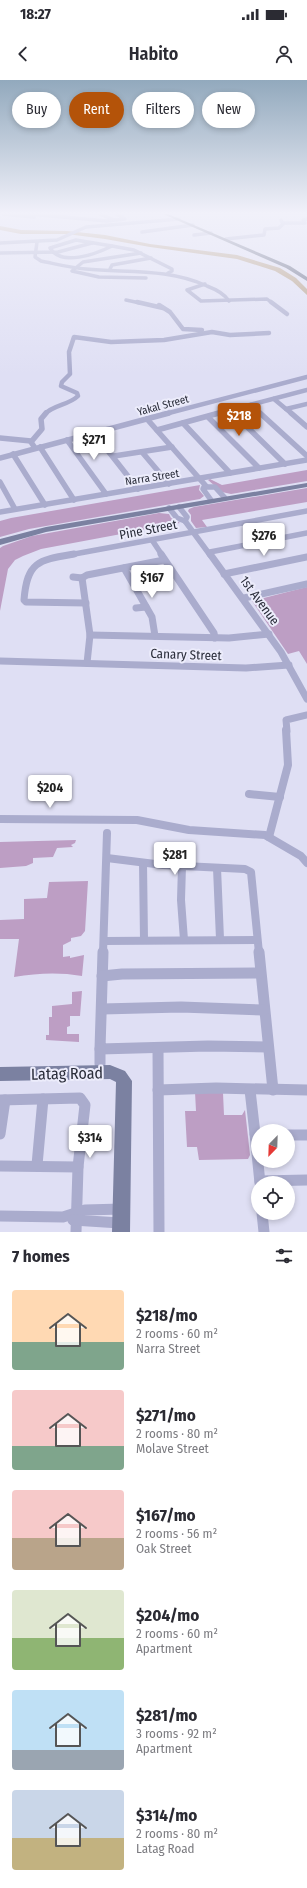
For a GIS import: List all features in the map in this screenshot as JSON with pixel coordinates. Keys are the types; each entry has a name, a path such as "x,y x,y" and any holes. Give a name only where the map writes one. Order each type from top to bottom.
{"main road":[{"path":"291,268 307,279"}],"street":[{"path":"74,268 72,270 99,278 146,278"},
{"path":"88,268 168,272 205,284 226,296 229,301"},
{"path":"168,272 172,271 170,268"},
{"path":"205,284 187,290 199,301 267,299 286,314"},
{"path":"126,300 139,301 149,307 165,308"},
{"path":"159,305 165,308 180,322 184,329 183,337"},
{"path":"184,329 230,335 270,331"},
{"path":"31,441 42,429 40,420 46,413 73,401 78,396 77,393 61,386 62,382 70,374 70,352 74,337 111,342 151,341 214,332"},
{"name":"Yakal Street","path":"0,458 307,377"},
{"path":"157,430 307,390"},
{"path":"274,399 307,427"},
{"path":"286,409 307,404"},
{"path":"251,405 307,456"},
{"path":"230,411 285,464"},
{"path":"208,417 259,468"},
{"path":"147,419 206,486 215,487 222,496"},
{"path":"183,423 230,473"},
{"path":"94,433 114,456 138,489"},
{"path":"0,438 31,441"},
{"path":"67,440 106,494"},
{"path":"31,441 32,446 37,448 74,500"},
{"path":"114,456 172,447"},
{"path":"142,452 169,484"},
{"path":"13,454 45,505"},
{"name":"Narra Street","path":"0,512 307,460"},
{"path":"0,482 15,509"},
{"path":"0,542 40,531 179,507 209,498 307,485"},
{"path":"206,486 202,489 209,498"},
{"path":"0,496 7,495"},
{"path":"169,508 177,518 185,521 187,517 179,507"},
{"name":"Pine Street","path":"86,603 26,602 24,600 26,577 30,569 38,563 57,557 307,511"},
{"name":"1st Avenue","path":"185,521 210,552 224,574 244,598 269,634 289,665 307,699"},
{"path":"210,552 307,533"},
{"path":"152,540 214,633 215,638"},
{"path":"224,574 307,557"},
{"path":"73,577 82,578 87,575 164,560"},
{"path":"124,568 146,606 153,622 155,636"},
{"path":"82,578 90,635 84,663"},
{"path":"244,598 307,584"},
{"path":"136,608 146,606"},
{"path":"90,635 242,638 269,634"},
{"name":"Canary Street","path":"0,662 246,668 289,665"},
{"path":"270,837 289,759 286,720 307,715"},
{"path":"249,794 280,797"},
{"path":"0,819 137,820 189,830 270,837 301,856 307,862"},
{"path":"100,1064 107,832"},
{"path":"107,858 143,863 245,869 251,872 273,1090"},
{"path":"143,863 144,940"},
{"path":"182,866 181,900 184,940"},
{"path":"217,868 220,939"},
{"path":"104,941 220,939 257,940"},
{"path":"102,976 122,974 260,973"},
{"path":"102,1009 181,1007 264,1010"},
{"path":"100,1049 208,1046 268,1047"},
{"path":"158,1048 159,1232"},
{"name":"Latag Road","path":"0,1074 110,1072 115,1073 122,1078 124,1081 121,1221"},
{"path":"158,1090 216,1088 250,1090 307,1090"},
{"path":"250,1090 255,1124"},
{"path":"0,1134 3,1100 80,1098 83,1100 85,1105 78,1167 76,1222"},
{"path":"37,1165 42,1099"},
{"path":"295,1135 307,1135"},
{"path":"0,1166 37,1165 78,1167"},
{"path":"295,1181 307,1180"},
{"path":"0,1216 64,1217 76,1222 121,1221"},
{"path":"263,1220 264,1232"}],"shaded area":[{"path":"307,470 307,481 231,494 222,492 208,480 210,479 222,485"},
{"path":"200,485 199,490 204,496 200,499 29,529 0,537 0,521 11,518"},
{"path":"307,488 307,502 202,520 207,527 196,528 191,521 191,515 188,511 194,507"},
{"path":"159,513 169,514 171,518 180,523 41,549 15,560 8,569 0,611 0,548 3,546 32,536"},
{"path":"307,587 307,664 299,651 288,654 252,601"},
{"path":"76,840 75,843 71,845 73,847 57,848 53,857 33,858 33,863 26,866 0,868 0,842"},
{"path":"88,881 85,931 81,936 71,938 71,941 63,945 63,957 70,956 70,958 84,955 82,976 48,974 14,977 19,939 0,939 0,920 24,919 24,899 47,898 49,882"},
{"path":"82,991 80,1016 70,1016 70,1026 67,1027 67,1034 79,1034 79,1042 46,1040 46,1035 49,1035 49,1017 52,1017 52,1006 72,1004 72,992"},
{"path":"195,1092 223,1093 224,1115 242,1115 245,1110 250,1155 248,1159 199,1160 197,1147 187,1147 185,1111 196,1111"}],"waterway":[{"path":"272,268 294,280 307,293"}]}
